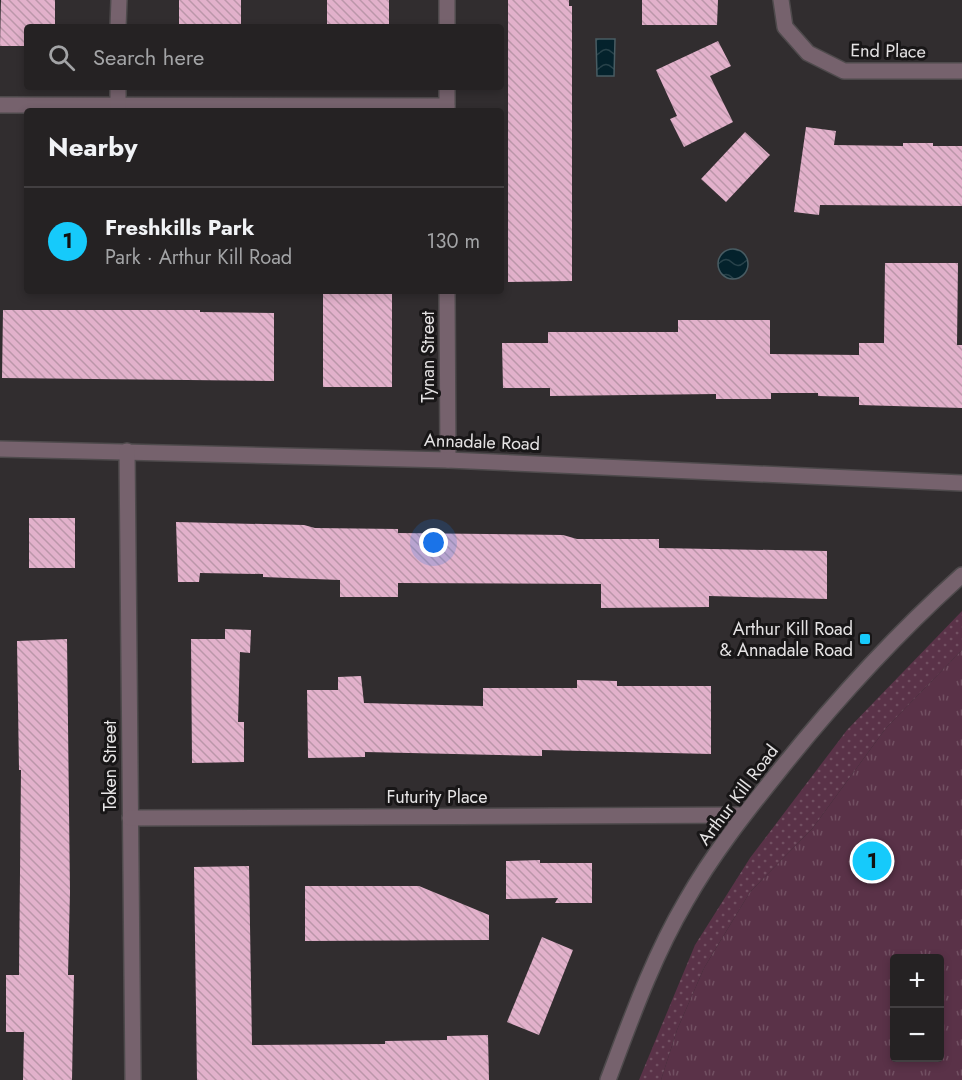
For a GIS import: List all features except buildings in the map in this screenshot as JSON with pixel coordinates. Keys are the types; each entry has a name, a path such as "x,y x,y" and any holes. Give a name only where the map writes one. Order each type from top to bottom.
{"street":[{"path":"118,24 119,0"},
{"path":"447,0 447,24"},
{"name":"End Place","path":"781,0 785,27 808,53 844,71 962,71"},
{"path":"118,90 118,105"},
{"path":"447,90 447,108"},
{"path":"0,105 365,108"},
{"name":"Tynan Street","path":"447,294 448,460"},
{"name":"Annadale Road","path":"0,449 448,460 962,483"},
{"name":"Token Street","path":"127,451 133,1080"},
{"name":"Arthur Kill Road","path":"608,1080 644,986 686,900 743,815 822,717 919,614 962,575"},
{"name":"Futurity Place","path":"130,818 743,815"}],"green space":[{"path":"962,611 962,650 886,728 812,829 750,892 704,968 677,1030 661,1080 639,1080 695,945 750,858 847,730"},
{"path":"962,650 962,1080 661,1080 677,1030 704,968 750,892 812,829 886,728"}],"water":[{"path":"596,39 615,39 614,76 597,76"},
{"path":"733,249 744,253 748,264 744,275 733,279 722,275 718,264 722,253"}],"place":[{"name":"Arthur Kill Road & Annadale Road","path":"865,639"},
{"name":"Freshkills Park","path":"872,861"}]}
